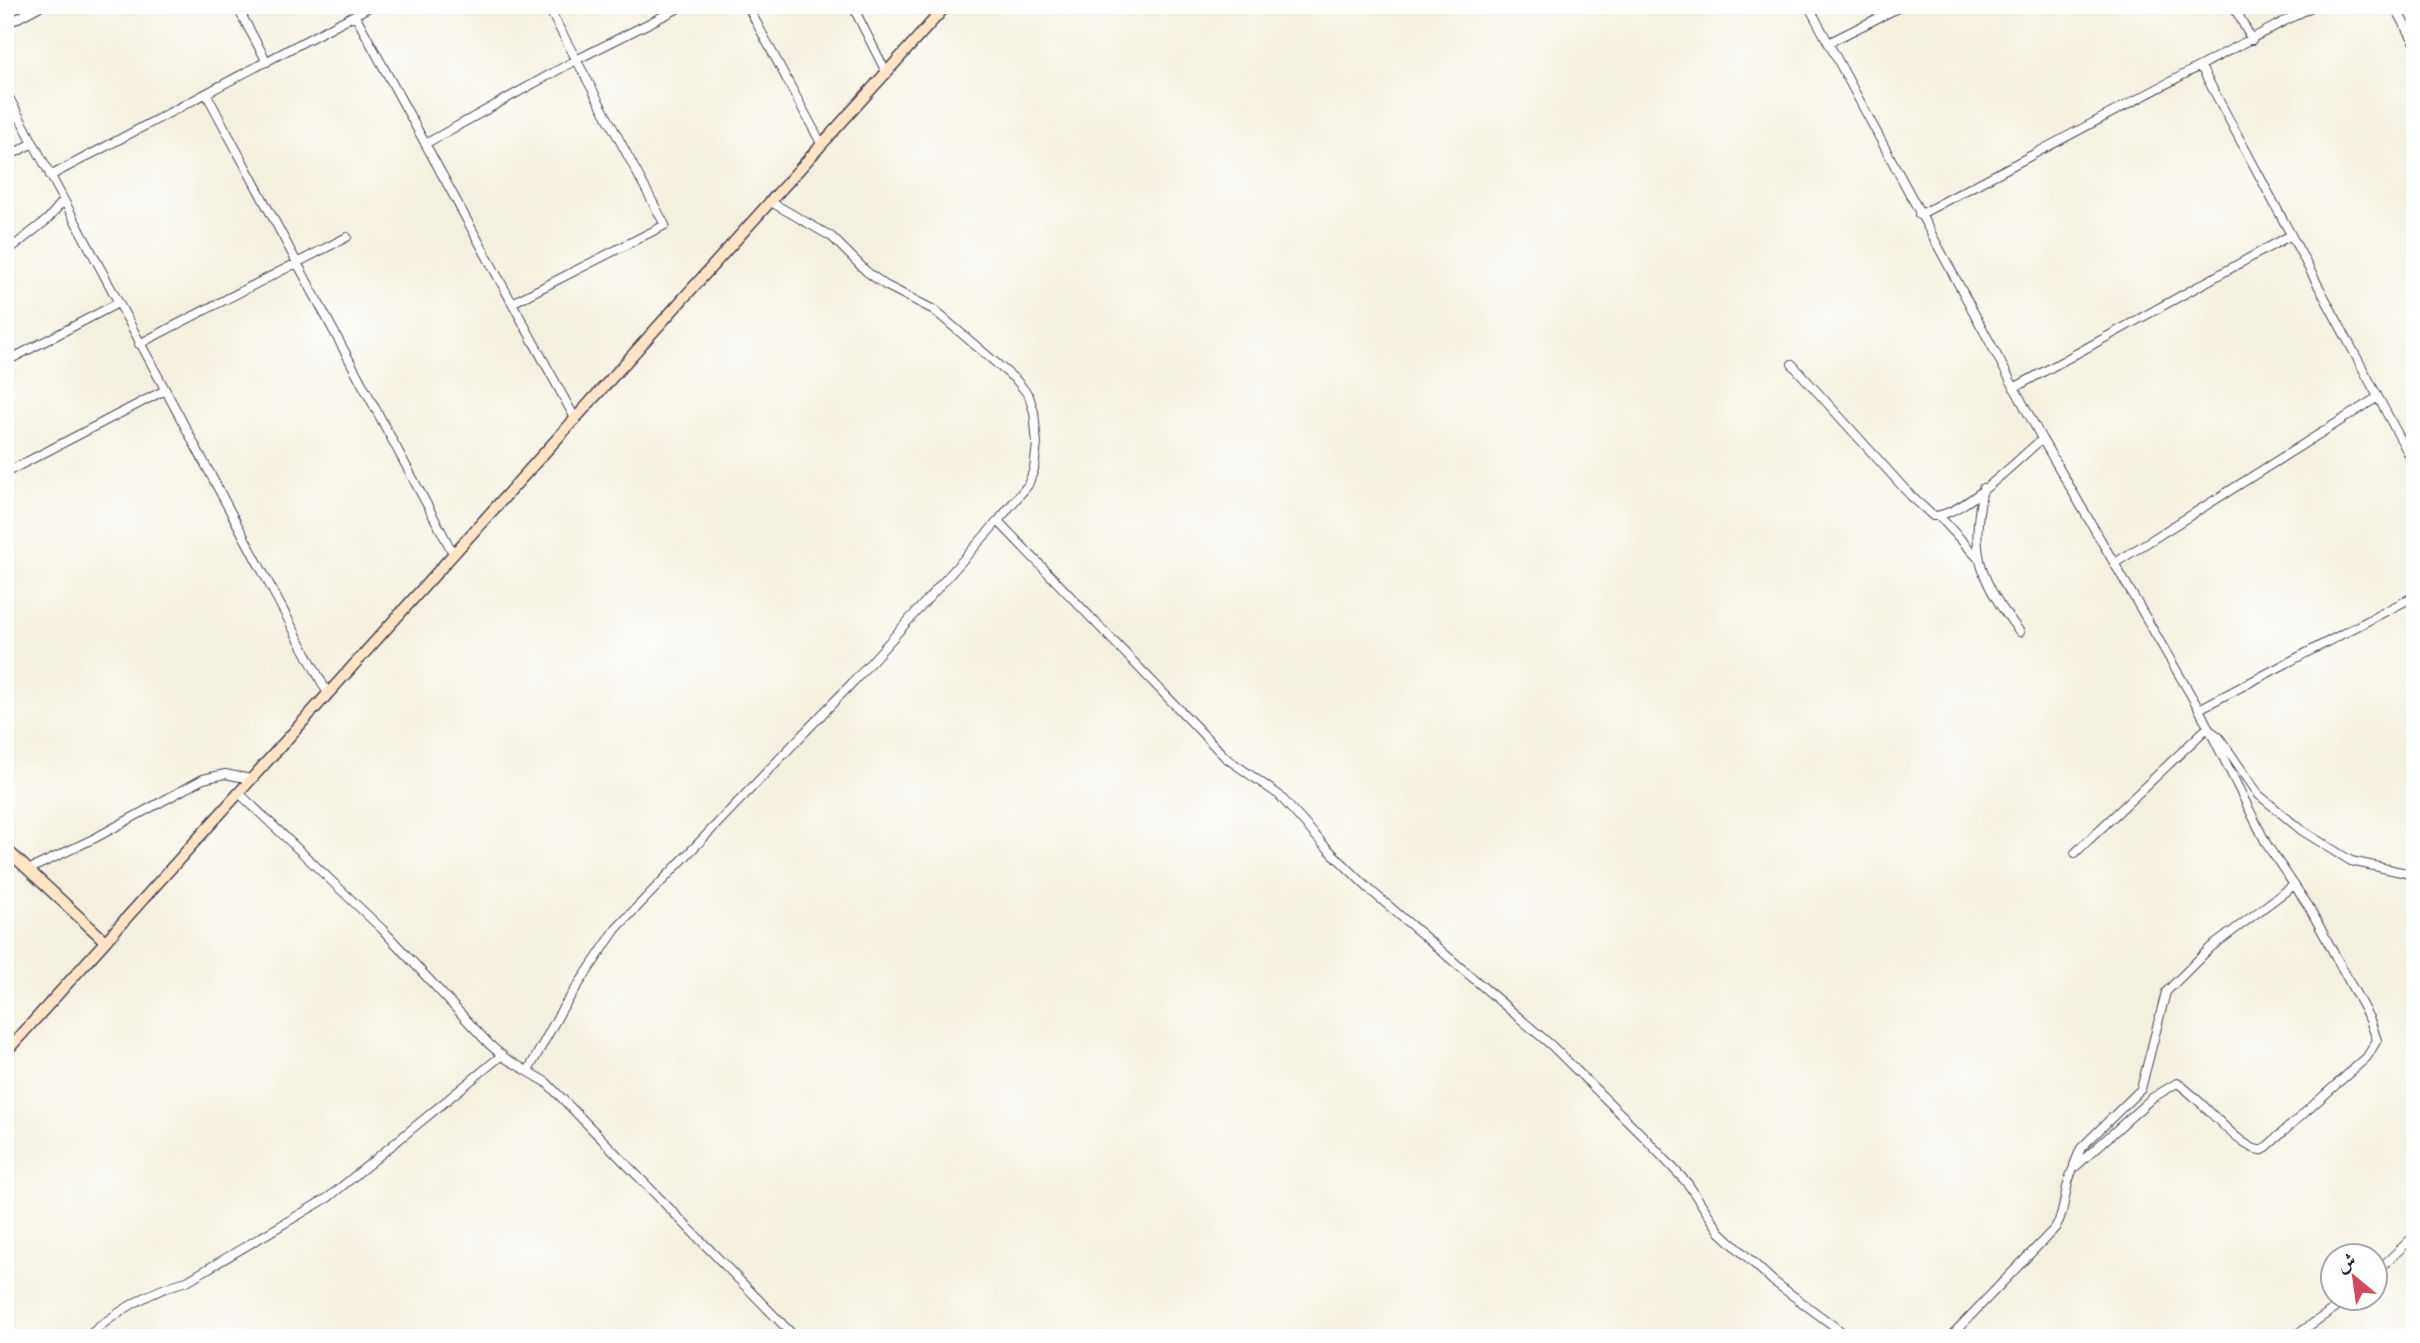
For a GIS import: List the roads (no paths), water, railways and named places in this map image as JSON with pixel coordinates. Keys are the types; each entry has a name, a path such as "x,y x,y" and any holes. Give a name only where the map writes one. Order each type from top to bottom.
{"street":[{"path":"5,25 42,5"},
{"path":"236,5 267,62"},
{"path":"50,176 373,5"},
{"path":"514,302 665,225 547,5"},
{"path":"425,144 576,60 685,5"},
{"path":"747,5 822,145"},
{"path":"852,5 887,74"},
{"path":"5,1053 947,5"},
{"path":"1808,5 2042,439 2199,709 2267,845 2294,885 2370,1020 2377,1040 2375,1046 2263,1150 2256,1152 2243,1143 2207,1107 2177,1083 2152,1098 2073,1169"},
{"path":"1828,43 1904,5"},
{"path":"2233,5 2252,40"},
{"path":"1919,215 2315,5"},
{"path":"2394,5 2415,43"},
{"path":"355,15 576,420"},
{"path":"2201,67 2415,466"},
{"path":"5,90 328,694"},
{"path":"207,95 454,555"},
{"path":"5,158 33,143"},
{"path":"5,253 47,220 63,201"},
{"path":"528,1071 562,1009 616,929 854,681 998,521 1028,485 1034,469 1037,444 1034,412 1029,396 1000,364 934,310 867,272 832,237 771,202"},
{"path":"2014,388 2291,235"},
{"path":"139,344 347,237"},
{"path":"5,362 118,303"},
{"path":"1791,364 1930,515 1939,516 1951,512 2042,439"},
{"path":"5,472 165,390"},
{"path":"2115,563 2378,397"},
{"path":"1977,557 1977,519 1983,488"},
{"path":"1939,516 1977,557 1995,600 2020,632"},
{"path":"998,521 1226,758 1279,795 1322,844 1369,889 1551,1045 1634,1126 1688,1184 1720,1232 1773,1280 1850,1338"},
{"path":"2199,709 2415,596"},
{"path":"2075,853 2207,728"},
{"path":"2207,728 2219,737 2259,795 2301,830 2351,861 2415,875"},
{"path":"28,870 95,838 203,779 225,774 251,779"},
{"path":"239,793 382,929 502,1055 546,1082 796,1338"},
{"path":"5,848 105,942"},
{"path":"1949,1338 2055,1228 2063,1215 2065,1185 2081,1148 2141,1089 2166,992 2210,948 2294,885"},
{"path":"86,1338 166,1286 187,1281 329,1197 502,1055"},
{"path":"2388,1261 2415,1235"},
{"path":"2292,1338 2328,1312"}]}
